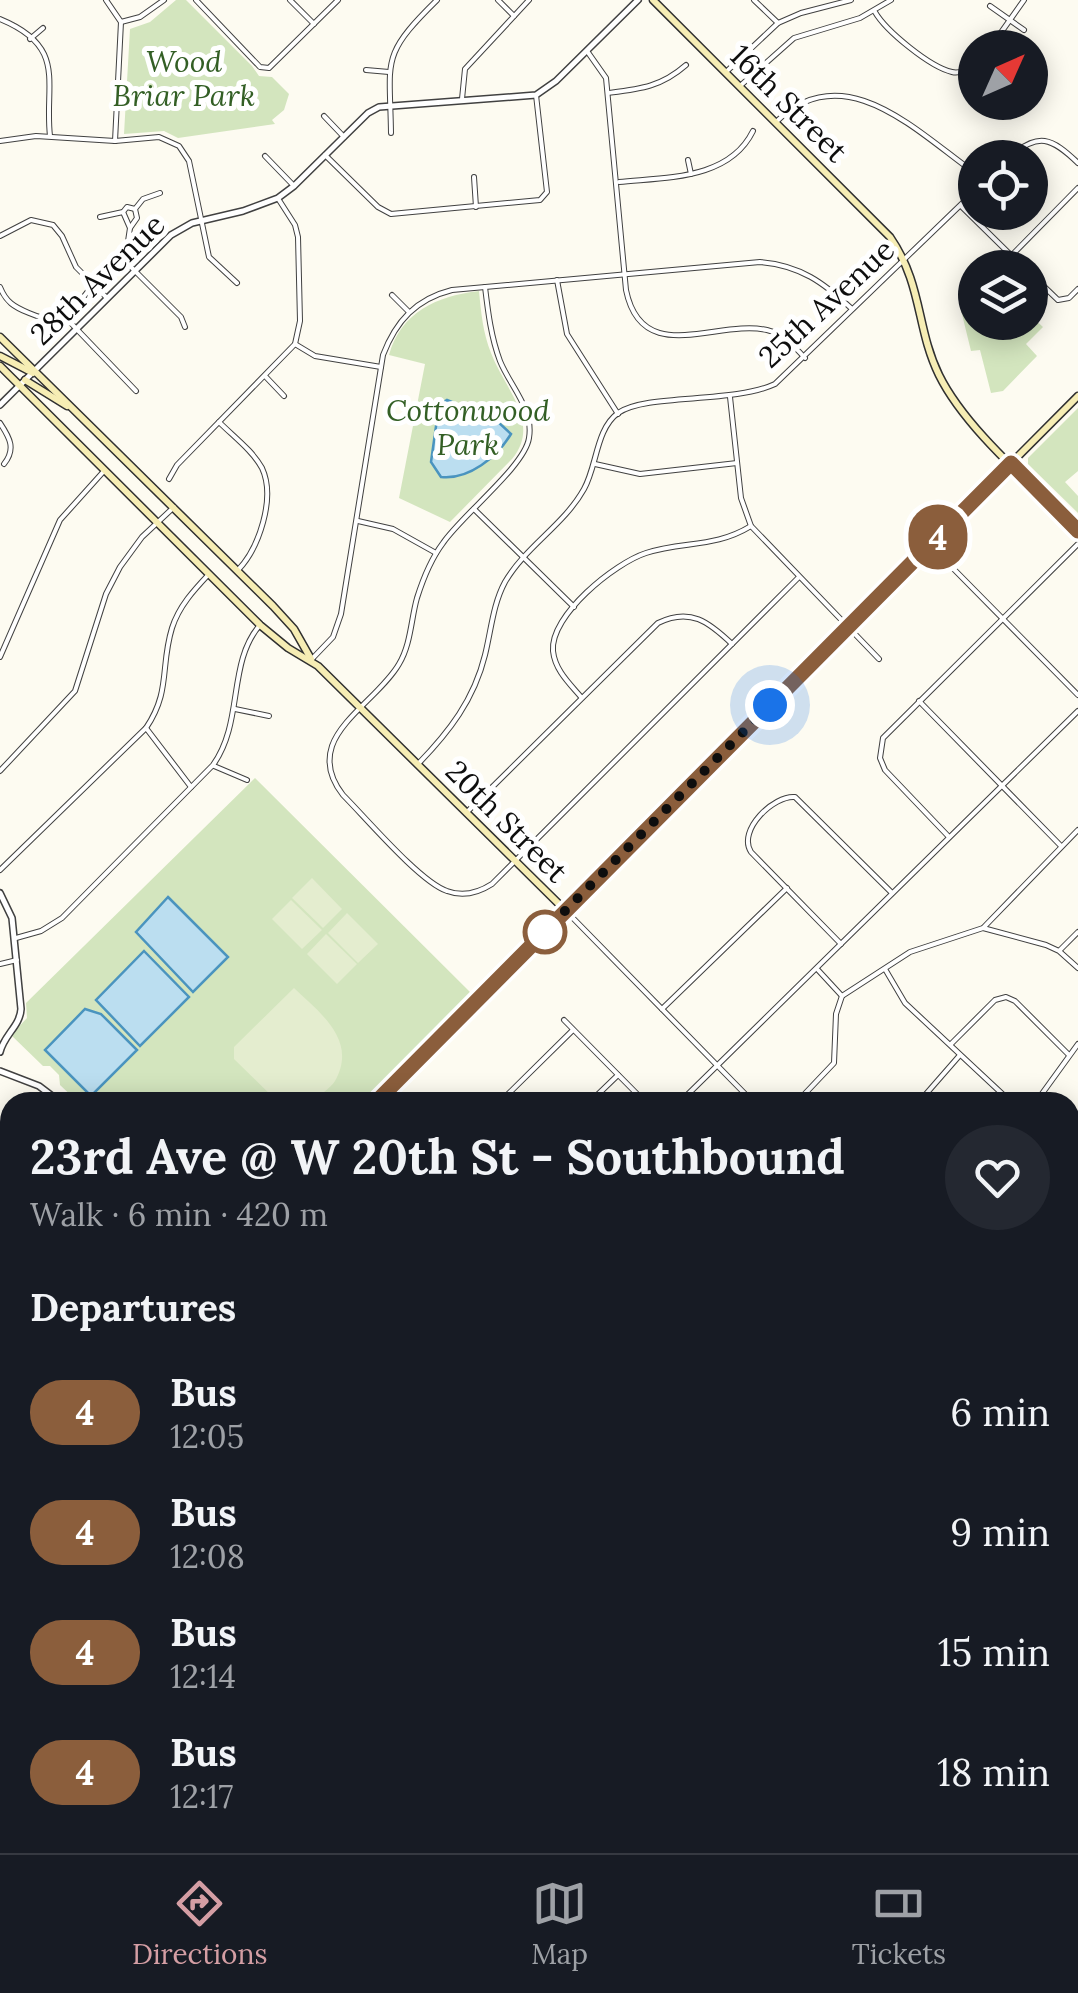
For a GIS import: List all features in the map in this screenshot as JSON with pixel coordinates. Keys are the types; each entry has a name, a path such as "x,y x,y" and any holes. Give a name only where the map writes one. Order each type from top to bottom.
{"main road":[{"name":"16th Street","path":"653,0 885,230 917,291 926,341 939,376 966,416 1078,531"},
{"name":"20th Street","path":"0,337 238,570 294,629 311,660"},
{"path":"0,356 34,371"},
{"name":"20th Street","path":"0,366 22,383 104,472 260,625 288,648 311,660 566,911"},
{"path":"22,383 77,410"},
{"path":"385,1092 1078,396"}],"street":[{"path":"106,0 121,22 115,141"},
{"path":"121,22 140,18 164,0"},
{"path":"196,0 260,67 273,67 338,0"},
{"path":"290,0 314,24"},
{"path":"392,134 389,72 394,49 437,0"},
{"path":"498,0 514,16"},
{"path":"462,102 465,69 530,0"},
{"path":"391,104 536,95 638,0"},
{"path":"754,0 778,24"},
{"path":"726,72 778,24 801,13 851,0"},
{"path":"740,86 794,38 875,12 891,0"},
{"path":"1003,30 1024,0"},
{"path":"990,6 1024,30"},
{"path":"875,12 895,36 952,72 958,70"},
{"path":"0,19 18,28 43,53 50,68 50,136"},
{"path":"30,40 42,28"},
{"path":"587,51 602,70 608,94 624,273 634,315 656,332 683,335 763,329 786,339 805,358"},
{"path":"608,94 653,87 686,65"},
{"path":"366,70 389,72"},
{"path":"325,155 383,212 391,214 544,198 547,192 536,95"},
{"path":"776,122 804,101 842,96 866,98 958,161"},
{"name":"28th Avenue","path":"0,406 171,235 201,220 244,211 278,198 368,113 391,104"},
{"path":"324,116 344,137"},
{"path":"617,182 713,168 747,142 752,131"},
{"path":"0,141 50,136 115,141 160,137 179,146 189,161 209,257 237,282"},
{"path":"1048,142 1062,148 1078,163"},
{"path":"265,156 294,186"},
{"path":"688,160 690,174"},
{"path":"474,177 476,207"},
{"path":"1017,250 1078,188"},
{"name":"28th Avenue","path":"0,287 7,302 22,310 46,320 66,318 94,284 125,261 130,228 137,218 135,208 144,199 160,193"},
{"path":"169,479 177,465 295,344 300,321 298,237 278,198"},
{"path":"100,217 135,208"},
{"name":"25th Avenue","path":"618,414 639,406 730,396 775,384 958,209"},
{"path":"123,212 130,228"},
{"name":"28th Avenue","path":"0,236 31,220 48,222 62,236 76,267 94,284"},
{"path":"986,230 1007,250"},
{"path":"125,261 182,317 186,327"},
{"path":"311,660 337,629 381,367 389,340 408,312 439,293 727,263 775,263 810,275 852,310"},
{"path":"418,764 443,738 468,700 484,661 500,592 524,557 574,506 595,464 603,434 618,414 568,334 556,280"},
{"path":"94,284 107,298"},
{"path":"485,287 494,341 507,376 529,416 530,437 520,458 436,553 417,599 404,656 386,685 334,741 330,766 336,786 429,880 454,893 488,887 799,577"},
{"path":"1048,290 1058,300 1069,298 1078,289"},
{"path":"392,295 408,312"},
{"path":"66,318 136,390"},
{"path":"295,344 315,356 381,367"},
{"path":"264,376 284,396"},
{"path":"730,396 740,498 750,526 880,658"},
{"path":"219,422 255,458 265,477 260,538 238,570"},
{"path":"0,423 12,447 4,464"},
{"path":"595,464 647,474 736,463"},
{"path":"0,657 20,618 54,530 104,472"},
{"path":"0,771 76,691 106,594 131,550 174,507"},
{"path":"473,508 574,607"},
{"path":"356,521 394,529 436,553"},
{"path":"582,698 562,676 553,651 558,628 574,607 613,570 630,560 660,549 720,542 750,526"},
{"path":"949,837 895,783 882,764 881,744 889,730 1078,544"},
{"path":"930,545 1078,695"},
{"path":"0,870 146,728 162,699 169,641 176,619 209,574"},
{"path":"467,812 643,636 670,617 699,618 732,644"},
{"path":"16,938 42,931 62,918 213,765 228,740 245,650 260,625"},
{"path":"919,701 1061,846"},
{"path":"236,709 269,716"},
{"path":"690,1092 1078,711"},
{"path":"146,728 190,786"},
{"path":"213,765 246,780"},
{"path":"842,944 751,852 746,836 749,829 778,801 789,796 798,800 892,893"},
{"path":"806,1092 834,1063 836,1014 842,996 910,952 983,928 1078,830"},
{"path":"662,1009 787,888"},
{"path":"0,893 9,908 16,938 21,1016 4,1037 0,1052"},
{"name":"20th Street","path":"566,911 743,1092"},
{"path":"983,928 1060,951 1078,968"},
{"path":"1060,951 1078,932"},
{"path":"0,964 17,960"},
{"path":"817,968 842,996"},
{"path":"885,968 905,1003 1001,1092"},
{"path":"950,1046 996,1000 1006,997 1016,1002 1069,1055"},
{"path":"564,1020 635,1092"},
{"path":"510,1092 573,1030"},
{"path":"1043,1092 1078,1044"},
{"path":"928,1092 960,1055"},
{"path":"0,1071 47,1092"},
{"path":"600,1092 618,1075"}],"green space":[{"name":"Wood Briar Park","path":"176,0 186,0 259,76 272,77 289,94 284,110 272,120 275,124 178,138 164,131 124,134 130,29 150,22"},
{"name":"Cottonwood Park","path":"479,291 488,345 518,406 523,432 512,459 450,522 399,498 425,364 389,355 402,328 423,309 449,297"},
{"path":"968,340 1030,340 1026,344 1037,356 1003,391 991,393 980,350 971,351"},
{"path":"1078,408 1078,471 1065,482 1078,496 1078,513 1028,464 1028,458"},
{"path":"255,778 471,993 372,1092 67,1092 60,1085 59,1075 50,1066 43,1066 11,1035 27,1018 26,1003"},
{"path":"312,878 342,909 323,928 292,898"},
{"path":"291,900 322,930 302,949 272,919"},
{"path":"347,913 378,944 358,963 328,933"},
{"path":"326,934 357,964 337,984 307,954"},
{"path":"294,988 333,1028 342,1053 341,1066 335,1081 324,1092 268,1092 234,1059 234,1047"}],"water":[{"path":"447,400 496,420 511,434 498,451 472,471 441,477 431,462 439,405"},
{"path":"168,897 228,957 193,992 136,932"},
{"path":"144,951 189,997 140,1046 96,1000"},
{"path":"85,1009 101,1014 137,1050 95,1092 87,1092 45,1050"}],"bus line":[{"name":"4","path":"386,1092 1011,463 1078,531"}],"route":[{"path":"545,932 542,934 770,705"}]}
